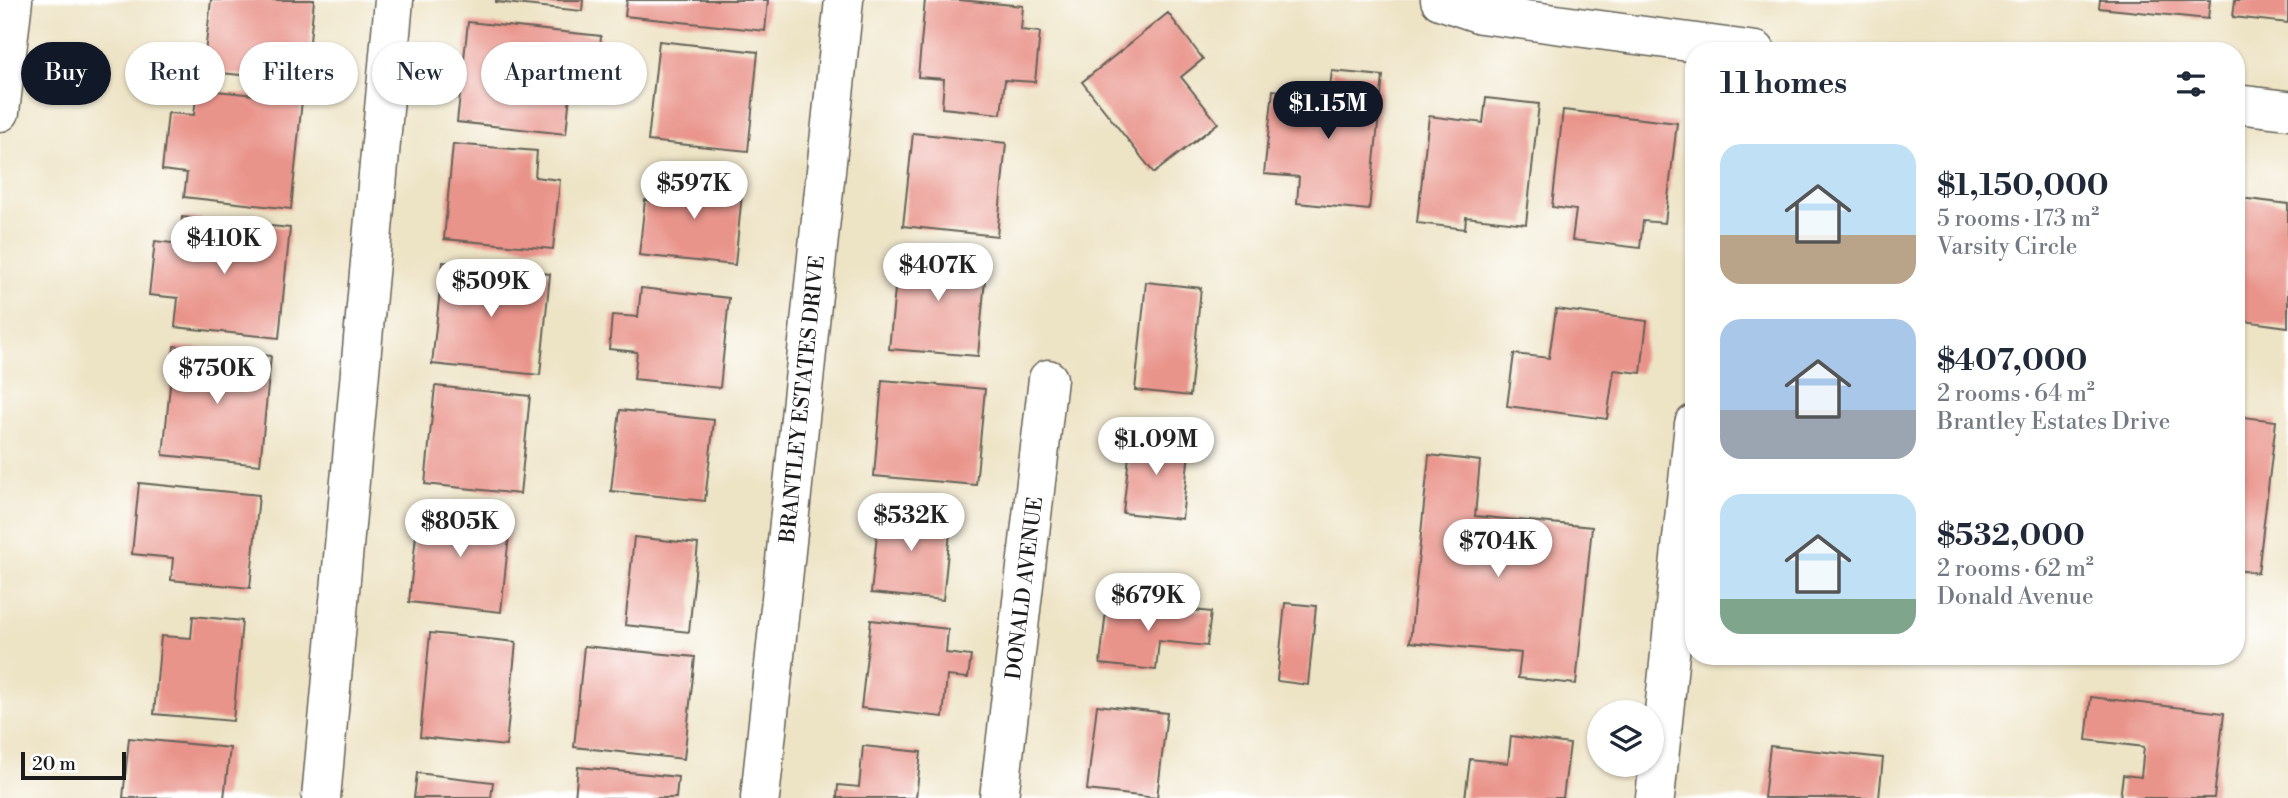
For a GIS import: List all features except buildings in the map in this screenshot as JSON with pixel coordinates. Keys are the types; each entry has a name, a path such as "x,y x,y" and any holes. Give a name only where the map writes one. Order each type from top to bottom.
{"street":[{"path":"0,112 13,0"},
{"path":"321,798 394,0"},
{"name":"BRANTLEY ESTATES DRIVE","path":"760,798 844,0"},
{"path":"1440,0 1481,14 1689,42"},
{"path":"2245,105 2288,110"},
{"name":"DONALD AVENUE","path":"999,798 1048,379"},
{"path":"1655,798 1685,510"}]}
